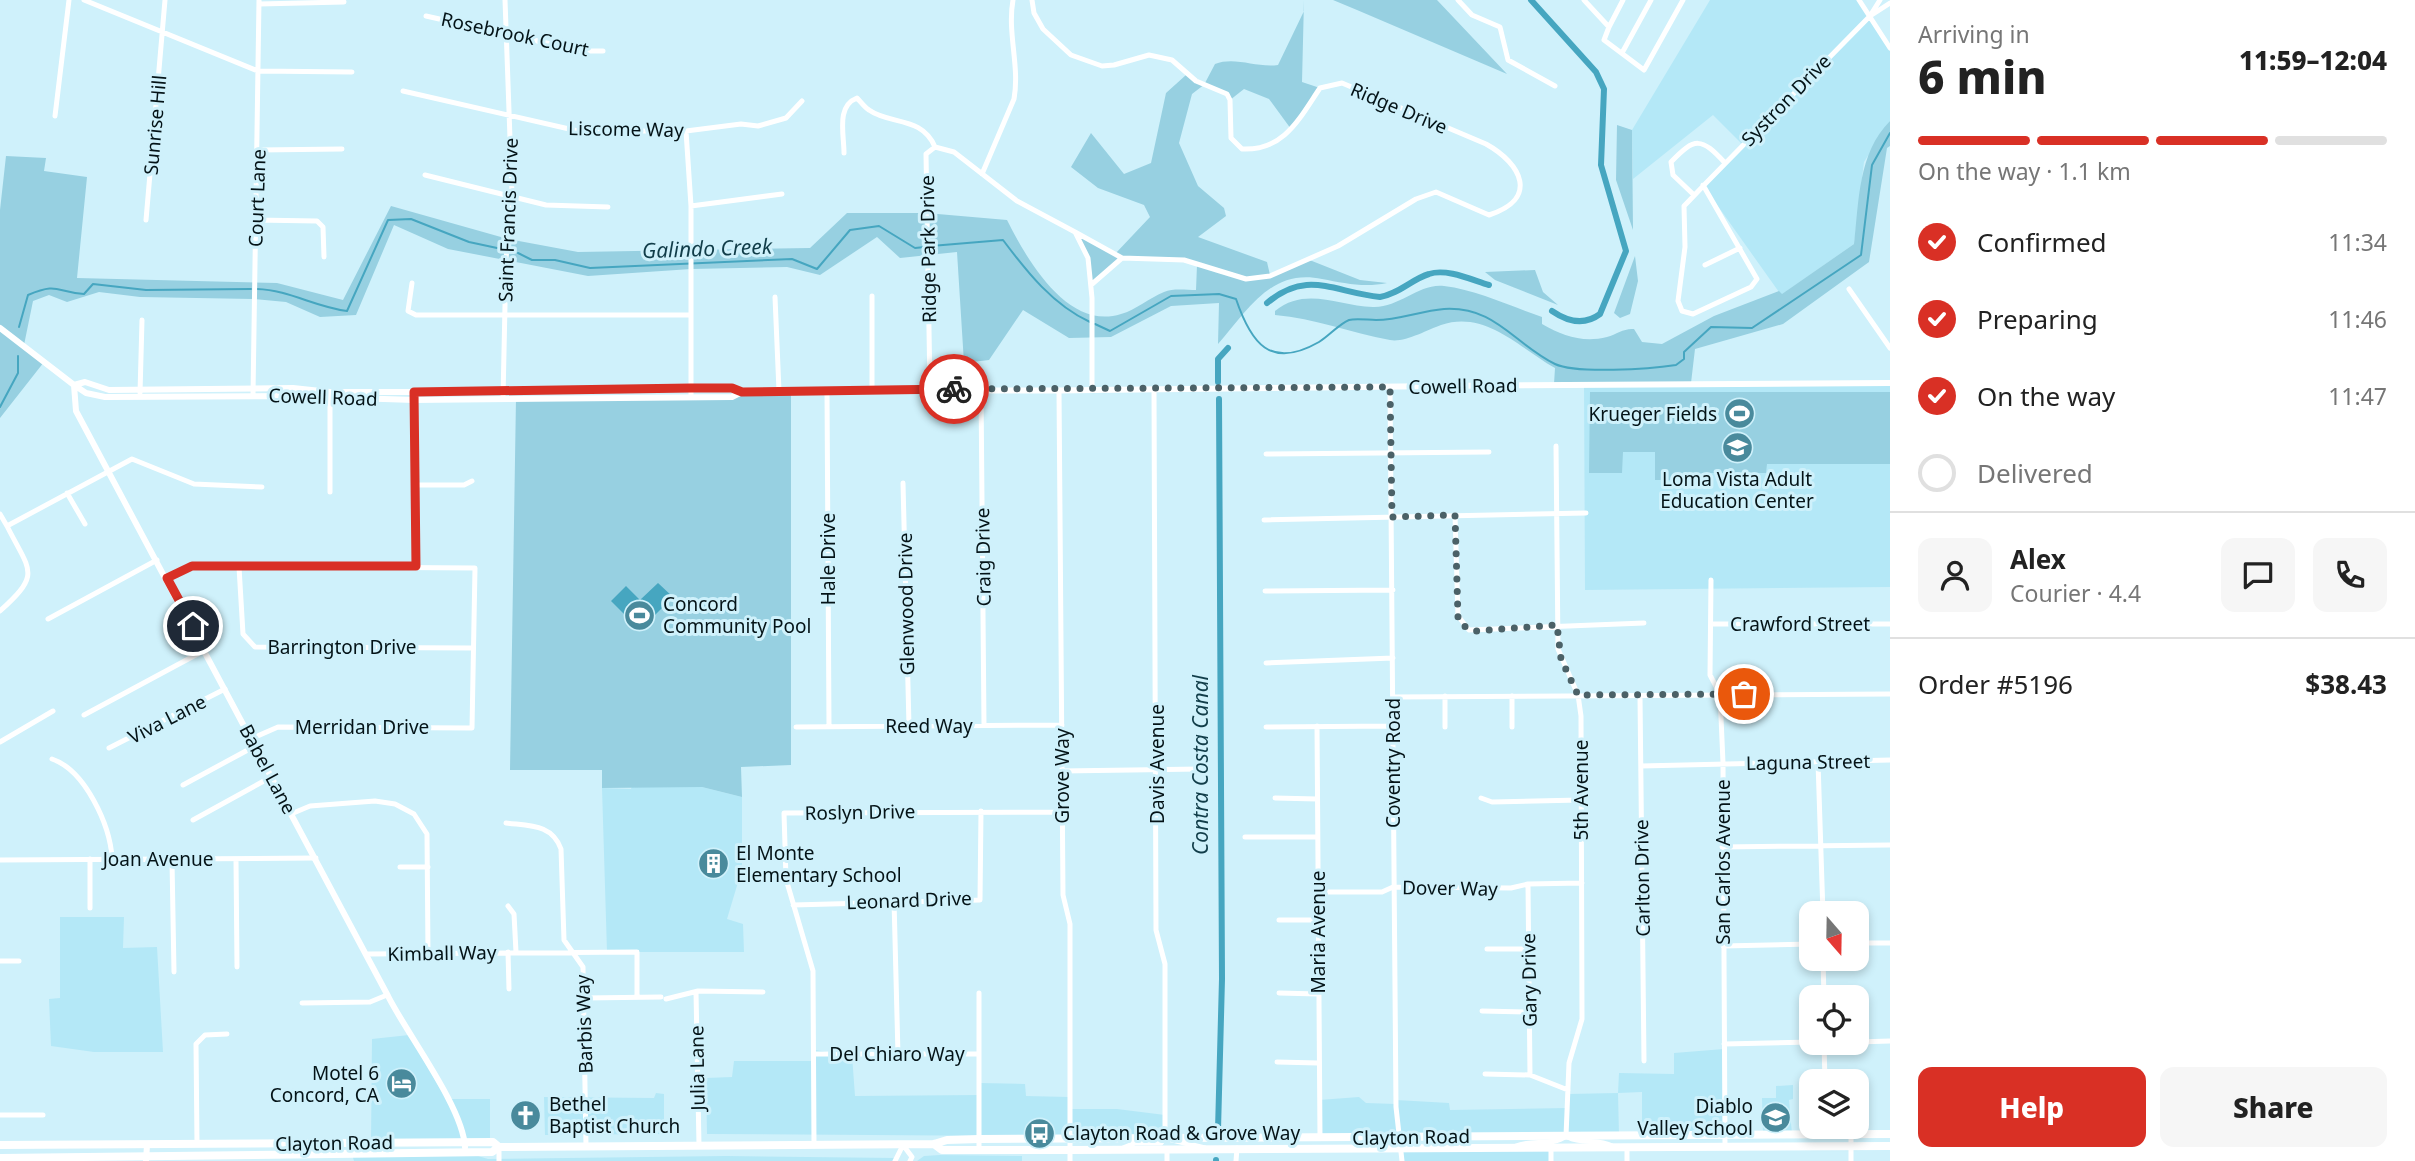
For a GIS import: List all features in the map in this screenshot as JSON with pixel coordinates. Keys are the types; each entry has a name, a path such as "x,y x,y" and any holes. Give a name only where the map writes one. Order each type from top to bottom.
{"main road":[{"name":"Clayton Road","path":"0,1158 412,1157 492,1152 499,1147 934,1144 947,1140 979,1139 1399,1138 1799,1132"},
{"name":"Clayton Road","path":"1869,1135 1890,1134"},
{"name":"Clayton Road","path":"0,1145 493,1142 499,1147"},
{"name":"Clayton Road","path":"934,1144 942,1150 1890,1146"}],"street":[{"path":"55,116 69,0"},
{"path":"84,0 164,30 258,71 352,72"},
{"name":"Sunrise Hill","path":"146,220 165,0"},
{"name":"Saint Francis Drive","path":"503,398 504,317 512,194 505,0"},
{"path":"982,174 1014,99 1015,76 1009,22 1013,0"},
{"name":"Ridge Drive","path":"1032,0 1034,13 1044,29 1071,55 1102,65 1114,65 1149,55 1172,60 1196,81 1227,94 1230,100 1231,138 1242,149 1254,150 1278,143 1286,137 1320,88 1342,83 1486,144 1510,160 1520,181 1520,195 1514,203 1489,215 1436,192 1416,199 1338,246 1270,275 1246,279 1184,260 1122,258"},
{"path":"1458,0 1472,15 1500,27 1505,52 1514,66 1555,86"},
{"path":"1584,0 1609,27"},
{"path":"1623,0 1604,40 1644,70 1683,0"},
{"path":"1622,53 1651,0"},
{"path":"1859,0 1890,48"},
{"name":"Systron Drive","path":"1870,16 1880,0"},
{"path":"259,2 344,2"},
{"name":"Court Lane","path":"253,392 253,284 259,150 259,2"},
{"name":"Systron Drive","path":"1694,195 1870,16 1890,3"},
{"name":"Rosebrook Court","path":"426,16 582,51 603,51"},
{"name":"Liscome Way","path":"403,91 578,131 686,131 741,124 758,126 786,118 803,102"},
{"path":"844,153 844,109 848,102 857,98 874,113 919,128 931,138 934,147"},
{"path":"686,131 691,206 691,397"},
{"path":"1703,185 1757,275 1756,283 1693,314 1682,311 1678,301 1685,247 1682,210 1694,195 1673,175 1670,166 1686,146 1695,142 1710,146 1725,163"},
{"name":"Ridge Park Drive","path":"930,388 926,154 934,147 954,152 1017,201 1122,258"},
{"path":"259,150 342,149"},
{"path":"425,174 547,205 608,207"},
{"path":"691,206 782,194"},
{"path":"255,220 317,221 323,227 324,257"},
{"path":"1075,232 1088,258 1091,285 1092,390"},
{"path":"1705,265 1740,248"},
{"path":"1091,285 1122,258"},
{"path":"412,283 408,311 416,315 691,315"},
{"path":"1849,289 1890,348"},
{"path":"872,296 872,389"},
{"path":"775,298 779,391"},
{"path":"140,393 142,320"},
{"name":"Cowell Road","path":"0,328 74,385 85,382 109,390 140,393 253,392 330,396 503,398 732,397 742,392"},
{"name":"Cowell Road","path":"414,396 503,390 691,388 732,388 742,392 930,388 1092,390 1584,383 1890,383"},
{"name":"Babel Lane","path":"74,385 76,411 257,745 387,995 451,1108 465,1152"},
{"name":"Coventry Road","path":"1390,387 1393,887 1399,1138 1402,1161"},
{"name":"Craig Drive","path":"981,389 984,725"},
{"name":"Davis Avenue","path":"1154,389 1156,930 1165,964 1165,1137"},
{"name":"Grove Way","path":"1059,390 1061,812 1063,895 1070,924 1070,1161"},
{"name":"Hale Drive","path":"827,391 829,726"},
{"path":"330,396 330,492"},
{"path":"414,396 416,566"},
{"name":"5th Avenue","path":"1556,446 1557,625 1561,659 1578,695 1582,883 1582,1020 1569,1063 1566,1136"},
{"path":"1266,454 1489,452"},
{"path":"7,526 132,459 194,484 262,487"},
{"path":"416,485 464,485 472,481"},
{"name":"Glenwood Drive","path":"903,483 909,726"},
{"path":"67,493 85,524"},
{"path":"1264,520 1586,513"},
{"path":"0,514 27,565 29,579 26,586 0,611"},
{"path":"1455,515 1458,617 1462,625 1475,631 1557,625 1644,623"},
{"path":"48,619 157,560"},
{"path":"167,578 192,566 475,568 472,648"},
{"name":"Barrington Drive","path":"239,567 243,634 254,647 472,648"},
{"name":"San Carlos Avenue","path":"1711,580 1710,675 1720,694 1723,763 1725,1146"},
{"path":"1265,591 1392,590"},
{"name":"Crawford Street","path":"1711,624 1890,624"},
{"name":"Merridan Drive","path":"253,738 278,727 472,728 472,648"},
{"path":"84,715 205,650"},
{"path":"1266,663 1393,658"},
{"name":"Viva Lane","path":"109,748 225,689"},
{"path":"1393,697 1890,694"},
{"path":"1445,726 1446,696"},
{"path":"1511,727 1512,696"},
{"name":"Carlton Drive","path":"1640,696 1644,1061"},
{"path":"0,741 53,711"},
{"name":"Reed Way","path":"796,727 1062,725"},
{"name":"Maria Avenue","path":"1317,726 1320,1138"},
{"path":"1266,727 1393,726"},
{"path":"183,785 257,745"},
{"path":"52,758 67,764 79,775 111,838 112,858"},
{"name":"Laguna Street","path":"1641,766 1890,760"},
{"path":"1818,762 1823,901"},
{"path":"1062,771 1200,769"},
{"path":"193,820 273,776"},
{"path":"1276,798 1317,800"},
{"path":"1481,798 1492,802 1580,800"},
{"path":"291,814 310,806 375,801 395,804 414,814 427,834 428,954"},
{"name":"Leonard Drive","path":"793,905 894,900 980,900 981,811"},
{"name":"Roslyn Drive","path":"814,1144 813,971 786,879 785,813 1061,812"},
{"name":"Barbis Way","path":"506,823 548,829 557,838 561,849 564,940 571,952 578,955 583,967 586,999 586,1146"},
{"path":"1245,837 1317,836"},
{"path":"1722,847 1890,845"},
{"name":"Joan Avenue","path":"0,860 316,858"},
{"path":"90,859 90,908"},
{"path":"236,860 237,967"},
{"path":"172,861 174,972"},
{"path":"400,867 428,867"},
{"name":"Dover Way","path":"1319,892 1382,892 1393,887 1511,888 1528,884 1582,883"},
{"name":"Gary Drive","path":"1528,884 1530,1075"},
{"path":"894,900 898,1055"},
{"name":"Kimball Way","path":"508,906 514,914 516,952"},
{"path":"1279,920 1318,920"},
{"path":"1869,943 1890,943"},
{"path":"1723,946 1799,944"},
{"path":"1487,949 1528,949"},
{"name":"Kimball Way","path":"368,954 637,952 637,998"},
{"path":"508,953 509,989"},
{"path":"0,961 19,961"},
{"path":"586,999 664,998 696,992 763,992"},
{"name":"Julia Lane","path":"696,992 699,1145"},
{"path":"979,993 979,1149"},
{"path":"1279,993 1318,994"},
{"path":"302,1003 370,1002 387,995"},
{"path":"1482,1012 1529,1012"},
{"path":"197,1144 196,1044 205,1035 227,1034"},
{"path":"1869,1042 1890,1041"},
{"path":"1724,1044 1799,1042"},
{"name":"Del Chiaro Way","path":"814,1054 979,1054"},
{"path":"1277,1062 1318,1063"},
{"path":"1485,1074 1530,1075 1568,1090"},
{"path":"0,1115 43,1115"},
{"path":"1513,1147 1527,1142 1558,1142 1566,1136 1575,1141 1604,1141 1615,1147"},
{"path":"1120,1150 1135,1143 1161,1143 1165,1137 1174,1143 1193,1143 1206,1149"},
{"path":"1851,1139 1851,1161"},
{"path":"895,1161 902,1144"},
{"path":"902,1144 912,1157 910,1161"},
{"path":"146,1159 147,1145"},
{"path":"499,1147 499,1161"},
{"path":"1551,1147 1551,1161"},
{"path":"1236,1161 1237,1148"},
{"path":"1628,1148 1628,1161"},
{"path":"1167,1150 1167,1161"},
{"path":"169,1161 179,1157"}],"shaded area":[{"path":"1333,0 1437,0 1507,74 1357,10"},
{"path":"1710,0 1859,0 1890,51 1890,121 1864,162 1854,244 1781,295 1703,185 1743,145 1713,115 1633,179 1632,130"},
{"path":"1304,12 1302,82 1320,88 1291,129 1269,99 1244,89 1230,100 1226,94 1205,84 1192,94 1179,143 1198,186 1224,208 1226,216 1198,237 1267,262 1270,275 1307,259 1360,280 1387,283 1362,285 1304,277 1288,280 1262,295 1218,344 1219,303 1171,306 1111,337 1069,338 1023,310 989,360 964,363 957,252 900,258 877,237 820,275 787,267 691,269 588,276 448,249 394,225 356,315 320,317 286,302 253,299 140,297 99,292 67,302 49,295 33,301 24,345 44,362 0,418 0,210 6,156 46,158 44,171 87,177 77,278 277,283 343,300 391,206 508,239 578,252 810,248 847,213 926,213 1007,220 1038,272 1067,302 1084,312 1102,316 1121,314 1168,291 1196,290 1197,265 1184,260 1122,258 1091,285 1088,258 1075,232 1115,254 1150,217 1144,205 1098,188 1071,167 1091,133 1124,174 1151,163 1166,93 1186,75 1205,83 1215,64 1223,62 1278,65"},
{"path":"1890,121 1890,146 1887,148 1869,262 1783,324 1695,349 1691,383 1554,384 1555,368 1501,333 1473,323 1441,325 1409,338 1396,340 1275,315 1275,311 1298,300 1322,299 1373,307 1392,304 1426,288 1444,286 1481,295 1542,317 1542,324 1573,337 1598,339 1634,329 1642,342 1662,344 1714,316 1779,291 1782,294 1854,244 1859,195 1866,163 1879,134"},
{"path":"1617,125 1632,130 1633,230 1616,180"},
{"path":"1635,256 1638,281 1630,314 1620,318 1614,313"},
{"path":"1535,270 1543,292 1558,305 1495,280 1485,272"},
{"name":"Loma Vista Adult Education Center","path":"1584,383 1890,383 1890,587 1585,590"},
{"path":"791,391 791,765 741,767 742,797 702,787 602,788 602,770 510,770 516,398 732,397 742,392"},
{"name":"Krueger Fields","path":"1590,392 1890,392 1890,464 1767,464 1766,473 1702,473 1701,480 1655,480 1655,452 1623,452 1622,473 1589,473"},
{"name":"Concord Community Pool","path":"658,583 673,597 640,630 611,601 626,586 640,600"},
{"path":"632,786 702,787 742,797 742,869 727,919 743,924 744,952 607,952 602,788 631,789"},
{"path":"60,917 124,917 123,948 157,947 163,1052 94,1052 51,1046 49,999 60,998"},
{"path":"409,1035 446,1099 490,1099 490,1142 371,1143 372,1039"},
{"path":"1724,1049 1725,1134 1642,1135 1642,1092 1618,1093 1619,1073 1674,1074 1674,1053"},
{"path":"814,1050 852,1055 855,1096 979,1095 979,1083 1025,1084 1026,1096 1069,1097 1069,1109 1117,1109 1165,1115 1165,1137 707,1134 706,1078 732,1077 734,1061 813,1061"},
{"name":"Diablo Valley School","path":"1793,1085 1793,1099 1789,1100 1792,1134 1763,1134 1762,1098 1776,1098 1776,1086"},
{"path":"656,1093 664,1094 664,1134 545,1135 544,1097 654,1098"},
{"path":"1618,1093 1619,1135 1320,1137 1319,1100 1359,1097 1366,1103 1396,1104 1396,1100 1449,1103 1450,1110 1567,1108 1568,1094"},
{"path":"1402,1147 1551,1148 1551,1161 1402,1161"},
{"path":"465,1152 488,1159 726,1156 896,1158 895,1161 354,1161 352,1154"},
{"path":"924,1156 1022,1156 1022,1161 917,1161"}],"waterway":[{"name":"Contra Costa Canal","path":"1531,0 1596,72 1604,89 1601,165 1626,251 1600,314 1588,320 1576,321 1552,311"},
{"name":"Galindo Creek","path":"1095,324 1110,331 1171,296 1219,294 1236,299 1248,328 1265,348 1287,353 1319,342 1349,320 1385,320 1435,310 1462,310 1477,313 1490,320 1540,355 1565,367 1614,370 1676,365 1684,359 1684,352 1711,327 1752,328 1861,255 1872,165 1890,133"},
{"name":"Galindo Creek","path":"257,289 280,292 347,311 388,220 411,219 469,242 497,248"},
{"name":"Galindo Creek","path":"518,253 532,260 555,260 590,268 792,259 817,269 850,230 879,226 915,248 925,247"},
{"name":"Galindo Creek","path":"931,246 1003,240 1031,276 1053,297 1064,307 1090,322"},
{"name":"Contra Costa Canal","path":"1267,303 1281,293 1308,285 1321,285 1380,297 1393,293 1423,276 1444,272 1489,285"},
{"name":"Galindo Creek","path":"19,327 28,295 45,289 84,294 93,284 146,290 251,289"},
{"name":"Contra Costa Canal","path":"1218,382 1218,359 1228,348"},
{"name":"Galindo Creek","path":"0,407 18,373 18,356"},
{"name":"Contra Costa Canal","path":"1218,1130 1222,979 1219,399"}],"way so far":[{"path":"954,389 1390,387 1392,517 1455,515 1458,617 1462,625 1475,631 1557,625 1561,659 1578,695 1744,694"}],"place":[{"name":"Krueger Fields","path":"1740,414"},
{"name":"Loma Vista Adult Education Center","path":"1737,448"},
{"name":"Concord Community Pool","path":"640,615"},
{"name":"El Monte Elementary School","path":"713,864"},
{"name":"Motel 6 Concord, CA","path":"402,1084"},
{"name":"Bethel Baptist Church","path":"526,1115"},
{"name":"Diablo Valley School","path":"1776,1117"},
{"name":"Clayton Road & Grove Way","path":"1040,1133"}],"route":[{"path":"193,626 167,578 192,566 416,566 414,392 691,388 732,388 742,392 954,389"}]}
